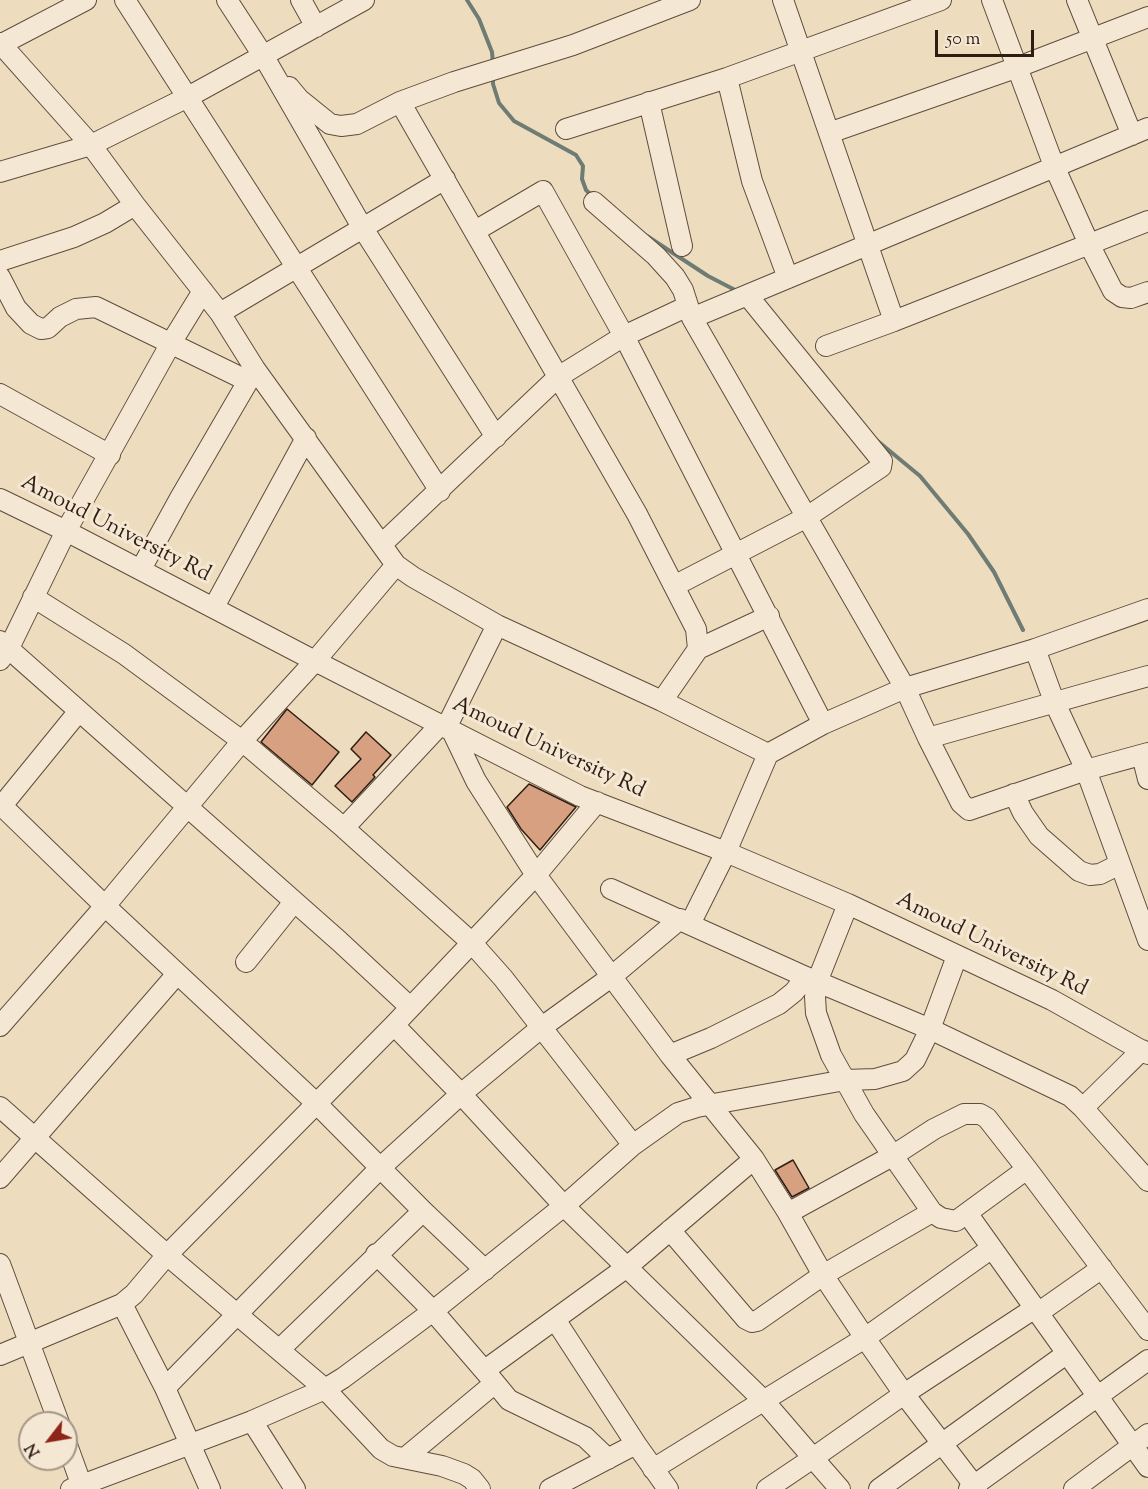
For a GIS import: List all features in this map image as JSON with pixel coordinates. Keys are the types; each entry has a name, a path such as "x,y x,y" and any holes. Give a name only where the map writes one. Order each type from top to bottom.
{"street":[{"path":"86,0 0,44 90,145 220,313 252,375 306,438 396,565 497,625 662,701 768,754"},
{"path":"125,0 440,491"},
{"path":"227,0 264,57 362,227 496,437"},
{"path":"301,0 316,27"},
{"path":"0,172 90,145 264,57 364,0"},
{"path":"264,57 299,99 330,124 341,126 357,124 400,102 454,82 573,45 690,0"},
{"path":"783,0 894,321"},
{"path":"566,129 727,78 941,0"},
{"path":"993,0 1054,166 1113,291 1122,297 1131,298 1148,292"},
{"path":"382,544 558,377 624,336 690,312 748,296 867,243 1140,131 1091,39 1077,0"},
{"path":"829,133 1018,67 1148,17"},
{"path":"727,78 752,181 788,278"},
{"path":"400,102 637,514 696,629 698,648"},
{"path":"649,102 682,246"},
{"path":"220,313 445,178"},
{"path":"475,231 543,191 624,336 823,724"},
{"path":"594,202 656,256 675,277 683,290 690,312 905,688 961,803 969,810 1086,770 1145,754 1148,779"},
{"path":"0,261 74,237 105,223 135,205"},
{"path":"826,346 1148,221"},
{"path":"0,278 16,308 31,324 41,329 48,328 60,317 76,309 96,307 171,343 252,375"},
{"path":"203,291 171,343 66,531 3,650 79,711 410,1007"},
{"path":"674,586 807,517 881,467 882,461 748,296"},
{"path":"141,569 252,375"},
{"path":"0,394 110,455"},
{"path":"214,607 306,438"},
{"name":"Amoud University Rd","path":"0,499 141,569 446,728 597,802 726,852 848,904 1052,1000 1145,1052"},
{"path":"0,1026 105,906 242,741 396,565"},
{"path":"33,597 124,654 242,741 344,828 471,942 503,978 633,1145"},
{"path":"165,1388 381,1167 462,1094 542,1027 685,922 726,852 768,754 823,724 905,688 1035,649 1148,609"},
{"path":"662,701 698,648 769,616"},
{"path":"344,828 446,728 497,625"},
{"path":"1035,649 1054,701 1086,770 1148,940"},
{"path":"928,738 1148,676"},
{"path":"79,711 1,806 316,1103 485,1269"},
{"path":"446,728 476,781 536,875 670,1055 754,1159 823,1275 904,1394 944,1444 973,1488 1148,1360"},
{"path":"1014,794 1023,813 1040,836 1079,871 1100,874 1120,864"},
{"path":"0,1355 122,1304 134,1294 167,1255 394,1025 536,875 597,802"},
{"path":"611,889 812,980 930,1029 1070,1096 1148,1181"},
{"path":"246,962 294,902"},
{"path":"670,1055 711,1038 779,1004 812,980 848,904"},
{"path":"74,1471 79,1488 252,1421 325,1389 351,1373 433,1311 564,1206 633,1145 686,1109 845,1080 875,1079 903,1071 915,1060 930,1029 957,956"},
{"path":"0,1178 177,974"},
{"path":"812,980 816,1013 831,1055 864,1113 932,1212 949,1221 956,1221 1028,1169"},
{"path":"394,1025 462,1094 564,1206 764,1401 840,1489"},
{"path":"1083,1108 1145,1052"},
{"path":"0,1107 167,1255 325,1389 381,1449 393,1456 442,1466 464,1474 472,1479 480,1489"},
{"path":"788,1213 964,1114 980,1114 987,1118 1028,1169 1148,1330"},
{"path":"405,1458 490,1376 556,1321 627,1267 754,1159"},
{"path":"279,1350 423,1210"},
{"path":"670,1230 746,1319 752,1322 758,1321 823,1275 932,1212"},
{"path":"967,1213 1066,1354 1098,1395 1140,1440 1148,1467"},
{"path":"654,1469 865,1338 992,1248"},
{"path":"376,1254 433,1311 509,1400 585,1437 608,1459"},
{"path":"0,1264 55,1411"},
{"path":"767,1489 904,1394 1102,1268"},
{"path":"122,1304 165,1388 210,1489"},
{"path":"556,1321 668,1489"},
{"path":"879,1489 1066,1354"},
{"path":"252,1421 295,1489"},
{"path":"1074,1489 1140,1440"},
{"path":"550,1489 636,1444"}],"building":[{"path":"287,709 339,752 312,785 261,742"},
{"path":"366,732 391,755 352,802 335,786 361,759 351,749"},
{"path":"529,784 576,807 540,850 521,829 507,807"},
{"path":"793,1160 809,1188 792,1197 775,1170"}],"waterway":[{"path":"467,0 479,19 492,52 493,64"},
{"path":"493,75 493,84 499,103 514,121 576,155 583,166 582,179 586,190 592,196"},
{"path":"647,236 708,276 737,291"},
{"path":"874,438 920,476 968,534 994,572 1023,630"}]}
